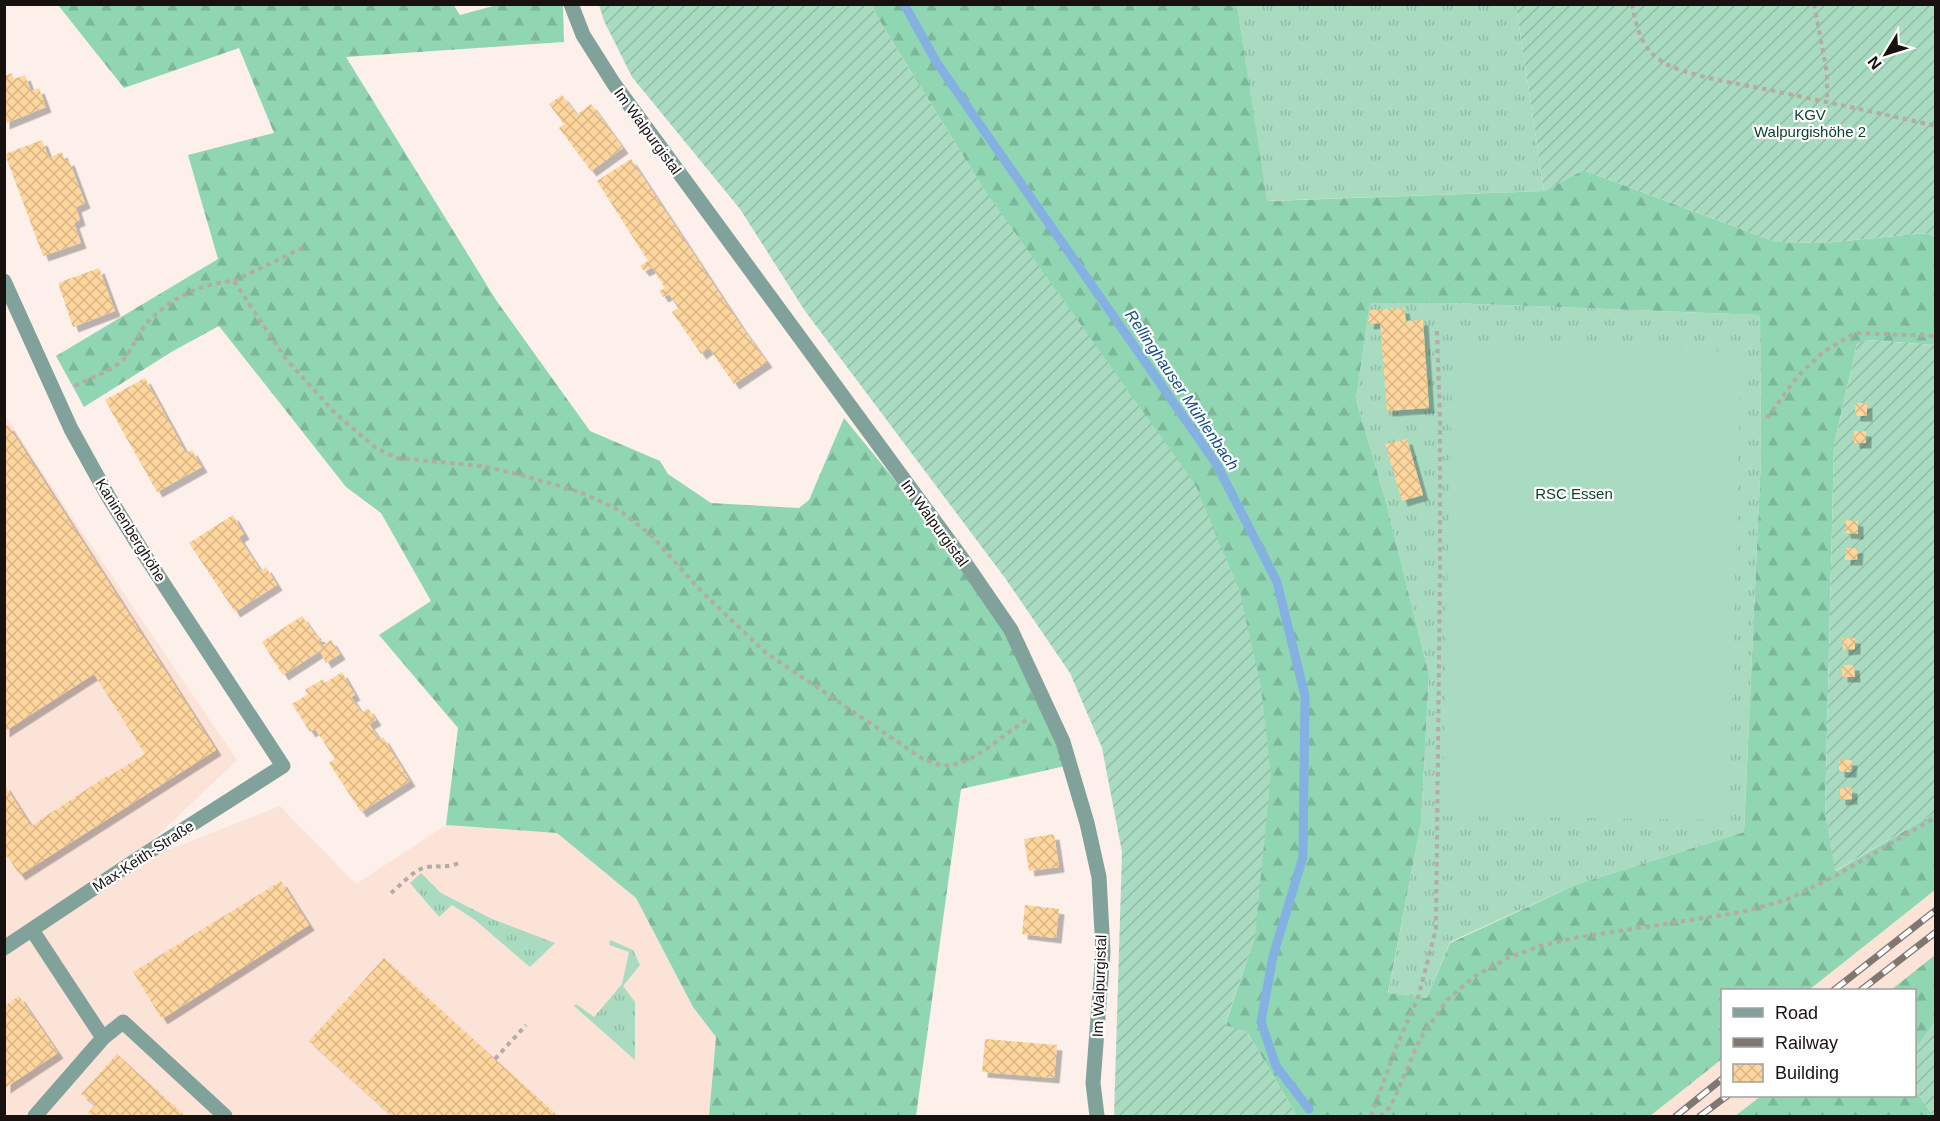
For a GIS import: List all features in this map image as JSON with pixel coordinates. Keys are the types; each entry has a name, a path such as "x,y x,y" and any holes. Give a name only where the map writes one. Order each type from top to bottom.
{"street":[{"name":"Im Walpurgistal","path":"571,4 583,34 614,84 956,550 1011,630 1071,765 1099,877 1103,952 1093,1083 1097,1116"},
{"name":"Kaninenberghöhe","path":"4,280 55,395 108,496 283,766"},
{"name":"Max-Keith-Straße","path":"4,948 283,766"},
{"path":"32,930 103,1038"},
{"path":"35,1116 103,1038 123,1022 225,1116"}],"path":[{"path":"1632,4 1641,38 1650,52 1662,62 1679,69 1719,80 1935,126"},
{"path":"1814,4 1827,73 1827,102"},
{"path":"55,395 124,359 147,324 181,296 207,285 234,281 304,247"},
{"path":"234,281 286,359 335,413 376,448 397,458 482,466 521,475 580,492 619,510 651,535 701,591 765,652 923,759 943,766 960,765 980,754 1006,733 1028,720 1049,712"},
{"path":"1371,1116 1397,1045 1418,998 1436,929 1440,525 1437,331"},
{"path":"1767,418 1797,377 1823,352 1855,333 1935,336"},
{"path":"1380,1116 1391,1106 1420,1040 1447,1000 1475,976 1508,958 1574,938 1742,912 1786,900 1837,875 1935,817"},
{"path":"391,893 426,867 449,867 461,862"},
{"path":"495,1059 526,1024"}],"shaded area":[{"path":"4,413 237,760 133,859 137,862 280,806 356,884 446,825 557,833 636,898 693,1007 716,1037 709,1116 5,1116"},
{"path":"1935,890 1935,955 1892,989 1810,989"},
{"path":"1721,1060 1721,1097 1760,1097 1735,1116 1650,1116"}],"green space":[{"path":"453,4 460,15 497,5 563,5 564,42 346,57 496,300 590,431 660,461 668,474 711,503 799,508 809,500 844,418 961,561 1009,633 1070,765 961,789 916,1116 709,1116 716,1037 693,1007 636,898 557,833 446,825 458,728 379,635 431,601 381,513 346,487 219,326 173,351 84,407 56,356 218,259 188,155 274,133 239,48 124,88 58,5"},
{"path":"599,5 872,5 981,185 1195,484 1240,593 1261,687 1271,774 1255,936 1225,1025 1247,1032 1297,1116 1114,1116 1122,852 1102,748 1070,673 1005,578 805,311 740,209 632,77 604,21"},
{"path":"872,5 1237,5 1267,201 1544,191 1583,170 1776,242 1823,243 1927,233 1935,237 1935,345 1866,340 1857,344 1834,445 1825,813 1836,871 1935,813 1935,890 1810,989 1721,989 1721,1060 1650,1116 1297,1116 1247,1032 1225,1026 1255,936 1240,593 1225,557 981,185","holes":["1370,303 1451,303 1760,315 1761,456 1744,832 1575,885 1450,943 1427,998 1388,993 1421,823 1429,675 1386,502 1356,399"]},
{"path":"1237,5 1516,5 1544,191 1266,201"},
{"name":"KGV Walpurgishöhe 2","path":"1516,5 1935,5 1935,237 1927,233 1823,243 1776,242 1583,170 1544,191"},
{"name":"RSC Essen","path":"1370,302 1760,315 1761,456 1744,832 1575,885 1450,942 1427,998 1388,994 1421,823 1429,675 1386,502 1356,399"},
{"path":"1866,340 1935,345 1935,813 1835,871 1825,813 1834,445 1857,344"},
{"name":"RSC Essen","path":"1453,343 1741,352 1729,820 1442,816"},
{"path":"421,873 441,893 492,919 555,943 530,967 475,920 452,905 439,917 410,883"},
{"path":"610,940 633,950 640,965 623,986 635,1002 635,1060 574,1006 576,1004 594,1017 622,984 629,952 609,945"},
{"path":"1935,955 1935,1022 1916,1049 1916,989 1892,989"},
{"path":"1935,1022 1936,1116 1933,1116 1916,1090 1916,1047"},
{"path":"1916,1090 1933,1116 1735,1116 1760,1097 1916,1097"}],"building":[{"path":"12,73 14,79 25,75 31,91 39,88 46,107 4,124 4,76"},
{"path":"562,95 577,115 591,104 623,148 591,171 559,128 564,124 549,104"},
{"path":"42,140 49,158 62,152 65,161 69,160 85,203 76,207 80,220 74,223 81,243 43,256 5,154"},
{"path":"631,159 767,362 734,384 709,348 701,354 672,312 678,308 669,294 663,297 659,291 665,288 652,267 644,271 640,266 648,261 597,181"},
{"path":"99,268 115,311 73,327 58,283"},
{"path":"1404,308 1406,321 1423,320 1429,408 1387,411 1380,323 1368,324 1370,310"},
{"path":"145,378 186,453 192,450 202,467 157,492 105,400"},
{"path":"1855,403 1867,403 1867,416 1855,416"},
{"path":"8,425 216,750 20,875 4,852 4,784 31,826 145,754 94,674 4,732 4,427"},
{"path":"1854,431 1866,431 1866,443 1854,443"},
{"path":"1407,439 1423,495 1402,501 1385,444"},
{"path":"233,515 244,534 239,537 249,553 261,571 266,567 277,585 235,612 189,543"},
{"path":"1846,520 1858,521 1858,534 1845,533"},
{"path":"1845,548 1858,548 1857,560 1845,560"},
{"path":"302,616 317,637 319,636 322,640 319,641 322,646 331,640 340,654 326,663 320,651 283,675 262,642"},
{"path":"1842,638 1855,638 1855,649 1843,650"},
{"path":"1842,665 1854,665 1855,677 1842,677"},
{"path":"342,672 355,695 351,697 362,713 368,708 376,720 369,724 380,740 383,737 410,781 361,812 329,763 335,759 315,729 310,732 292,704 308,694 305,690 323,679 325,683"},
{"path":"1839,760 1852,760 1851,772 1839,772"},
{"path":"1840,787 1852,788 1852,799 1840,800"},
{"path":"1054,834 1059,867 1029,871 1024,839"},
{"path":"281,881 309,925 162,1019 133,972"},
{"path":"1025,905 1059,909 1056,938 1022,934"},
{"path":"384,958 558,1116 392,1116 309,1041"},
{"path":"19,996 58,1053 5,1088 5,1006"},
{"path":"985,1039 1057,1045 1054,1078 982,1072"},
{"path":"117,1054 185,1116 91,1116 88,1113 95,1105 81,1094"}],"waterway":[{"name":"Rellinghauser Mühlenbach","path":"904,4 937,63 1217,465 1277,582 1305,696 1303,857 1273,956 1261,1022 1276,1066 1309,1109"}],"railway":[{"path":"1835,989 1936,910"},
{"path":"1862,989 1936,932"},
{"path":"1676,1116 1721,1080"},
{"path":"1700,1116 1726,1097"}]}
